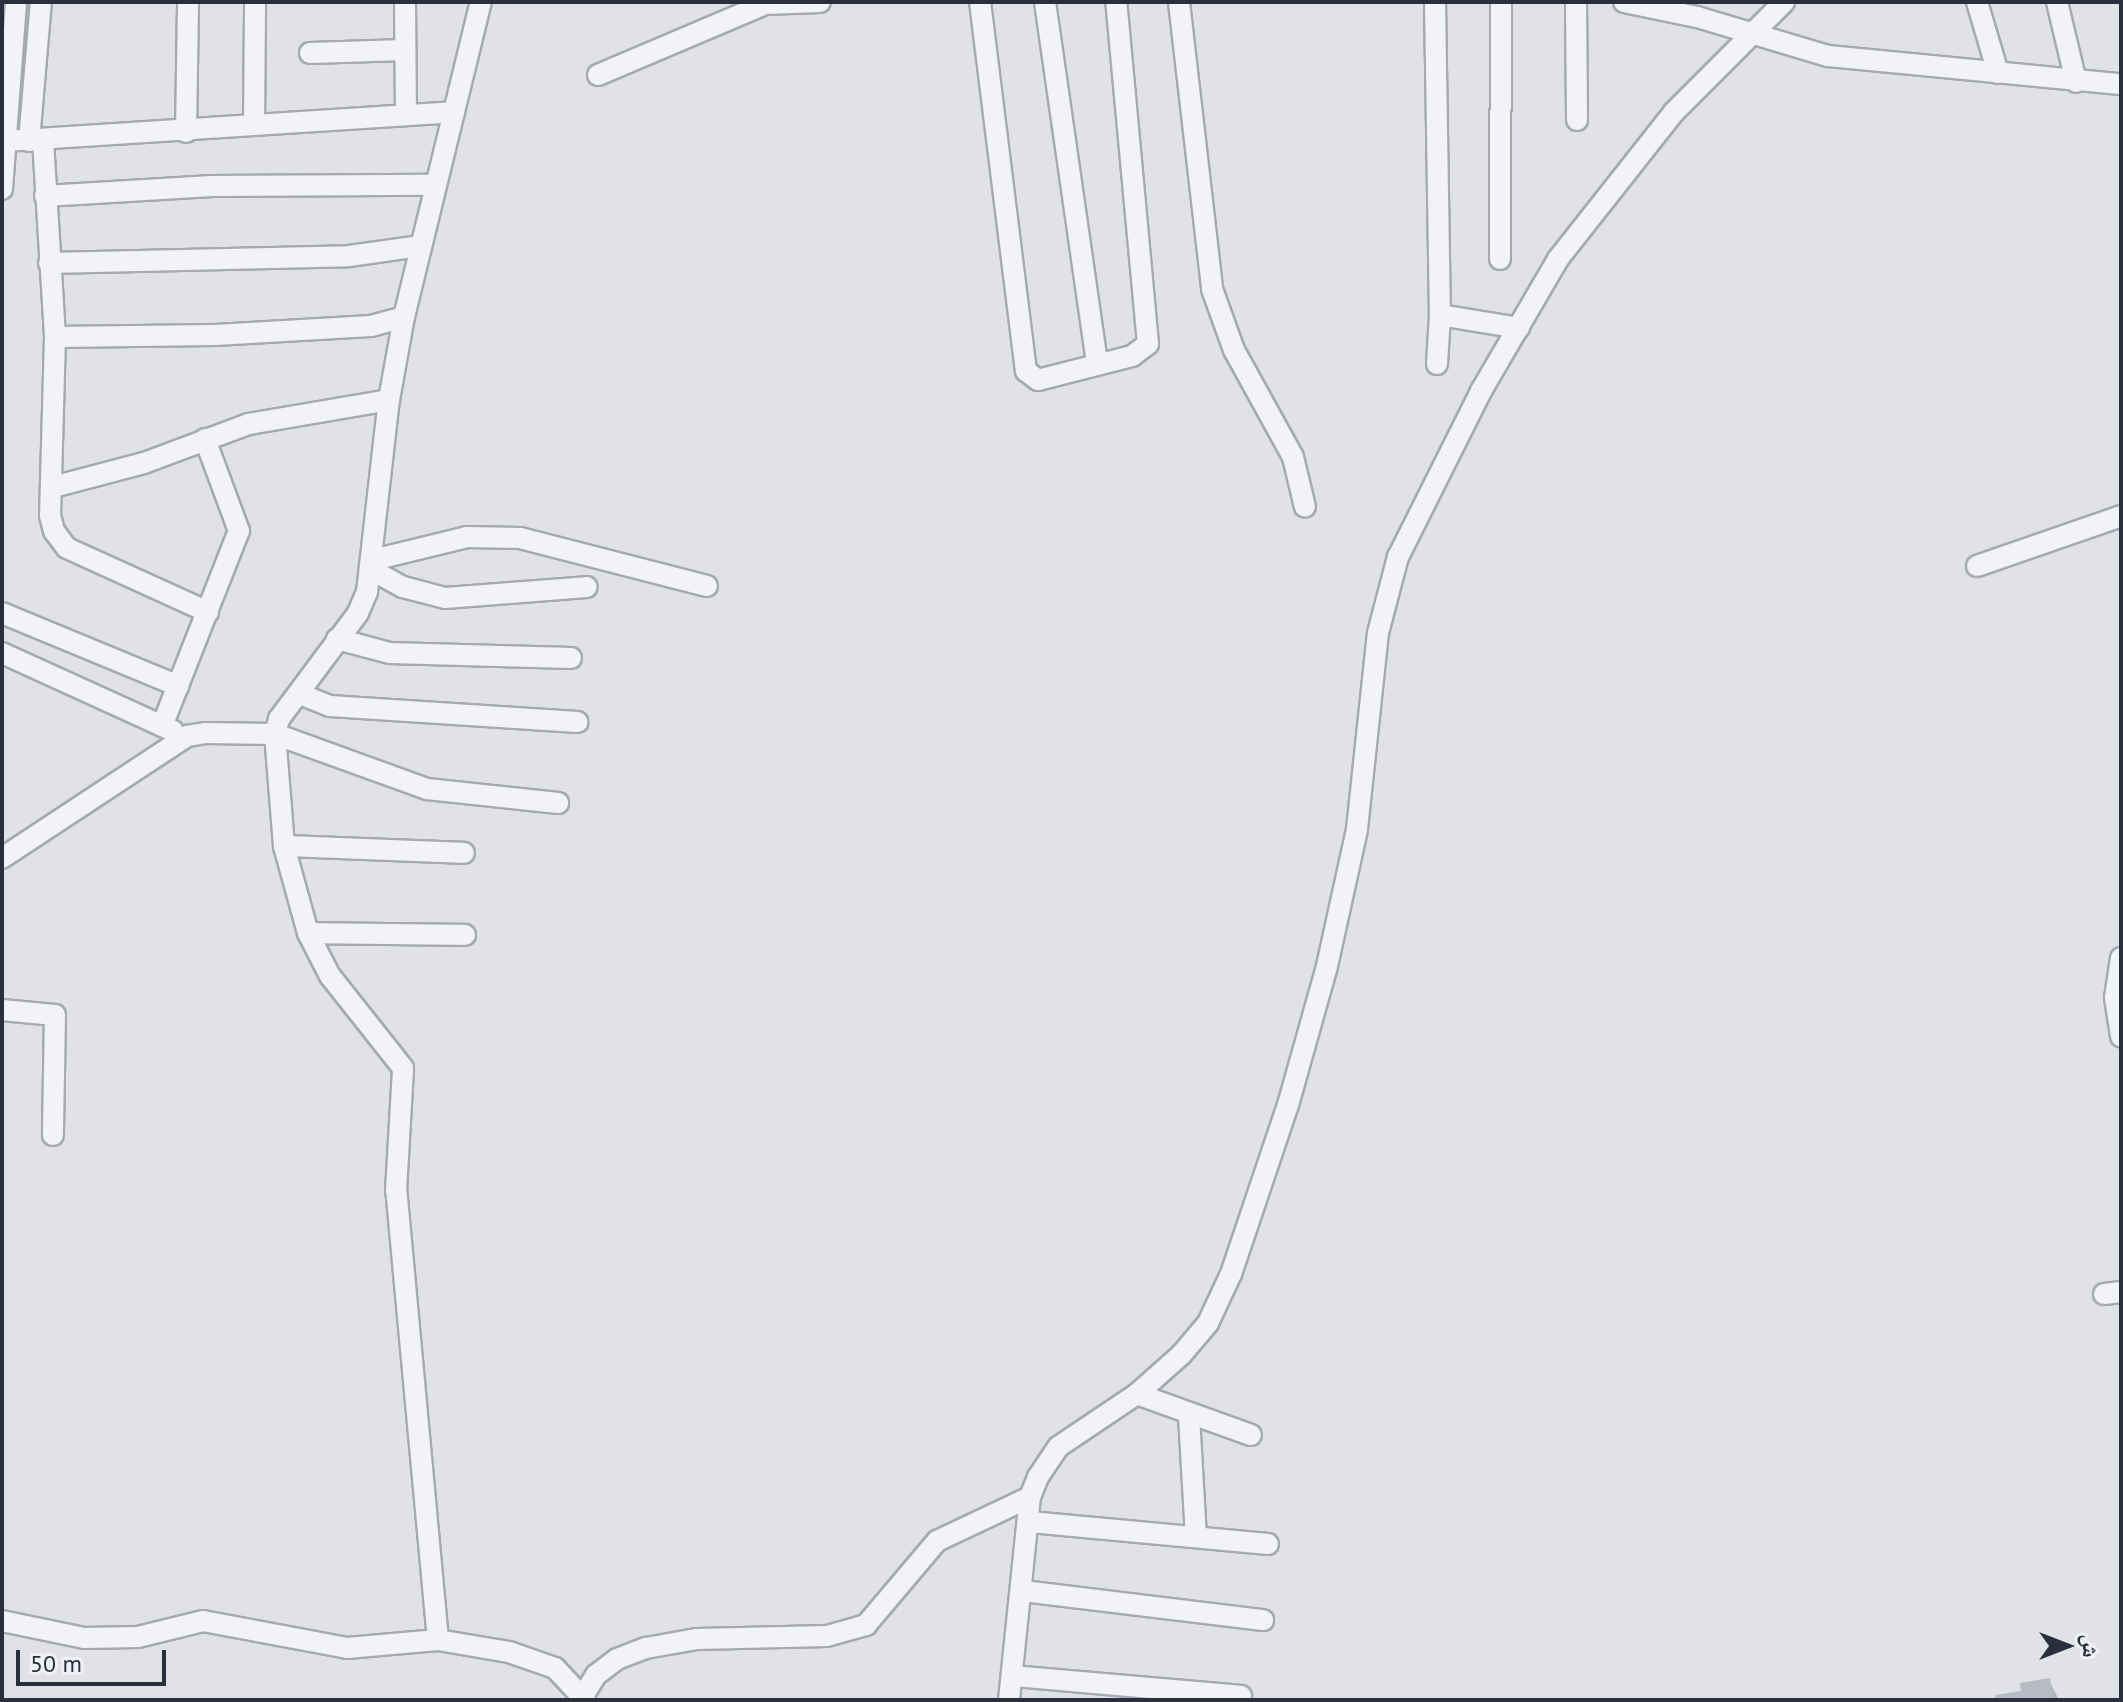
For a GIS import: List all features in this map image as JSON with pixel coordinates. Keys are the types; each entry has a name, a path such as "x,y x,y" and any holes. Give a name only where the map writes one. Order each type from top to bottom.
{"street":[{"path":"3,179 7,141 6,95 16,2"},
{"path":"41,2 36,140 45,196 55,337 50,515 67,548 208,612"},
{"path":"186,132 188,2"},
{"path":"254,125 255,2"},
{"path":"405,2 406,113"},
{"path":"438,1640 396,1191 403,1068 330,976 308,933 284,846 275,734 279,719 358,613 372,565 389,400 404,317 412,303 421,246 481,2"},
{"path":"598,75 765,4 820,2"},
{"path":"980,2 1026,371 1038,380 1143,352 1148,336 1116,2"},
{"path":"1045,2 1097,364"},
{"path":"1179,2 1212,289 1234,350 1293,457 1305,507"},
{"path":"1435,2 1440,315 1437,364"},
{"path":"1500,259 1501,2"},
{"path":"1576,2 1577,120"},
{"path":"1624,2 1697,10 1748,36 1828,56 2121,84"},
{"path":"1009,1700 1023,1591 1030,1497 1058,1447 1137,1394 1208,1323 1231,1274 1288,1105 1327,966 1357,829 1373,667 1388,590 1426,498 1558,259 1674,112 1784,2"},
{"path":"1977,2 1998,73"},
{"path":"2057,2 2076,82"},
{"path":"310,53 404,50"},
{"path":"7,141 186,132 406,113 454,112"},
{"path":"45,196 212,186 435,185"},
{"path":"49,263 349,256 421,246"},
{"path":"1440,315 1519,328"},
{"path":"55,337 215,335 371,326 404,317"},
{"path":"53,487 72,486 290,413 389,400"},
{"path":"162,726 239,531 205,439"},
{"path":"1977,566 2121,516"},
{"path":"372,565 467,537 520,538 707,586"},
{"path":"372,565 403,587 445,598 587,587"},
{"path":"2,613 178,686"},
{"path":"337,639 390,653 571,658"},
{"path":"2,653 187,736 275,734 427,789 558,803"},
{"path":"300,694 330,706 577,722"},
{"path":"2,858 187,736"},
{"path":"284,846 464,853"},
{"path":"308,933 465,935"},
{"path":"2121,958 2115,998 2121,1037"},
{"path":"2,1010 55,1015 53,1135"},
{"path":"1137,1394 1189,1416 1251,1435"},
{"path":"1189,1416 1196,1537"},
{"path":"2,1621 84,1638 138,1637 203,1621 347,1648 438,1640 509,1652 555,1668 584,1698 596,1675 617,1659 646,1648 697,1639 827,1636 866,1625 937,1541 1030,1497"},
{"path":"1030,1522 1268,1544"},
{"path":"1023,1591 1263,1620"},
{"path":"1013,1676 1241,1696"}],"building":[{"path":"2050,1678 2053,1700 1996,1700 1995,1695 2021,1691 2020,1683"}]}
